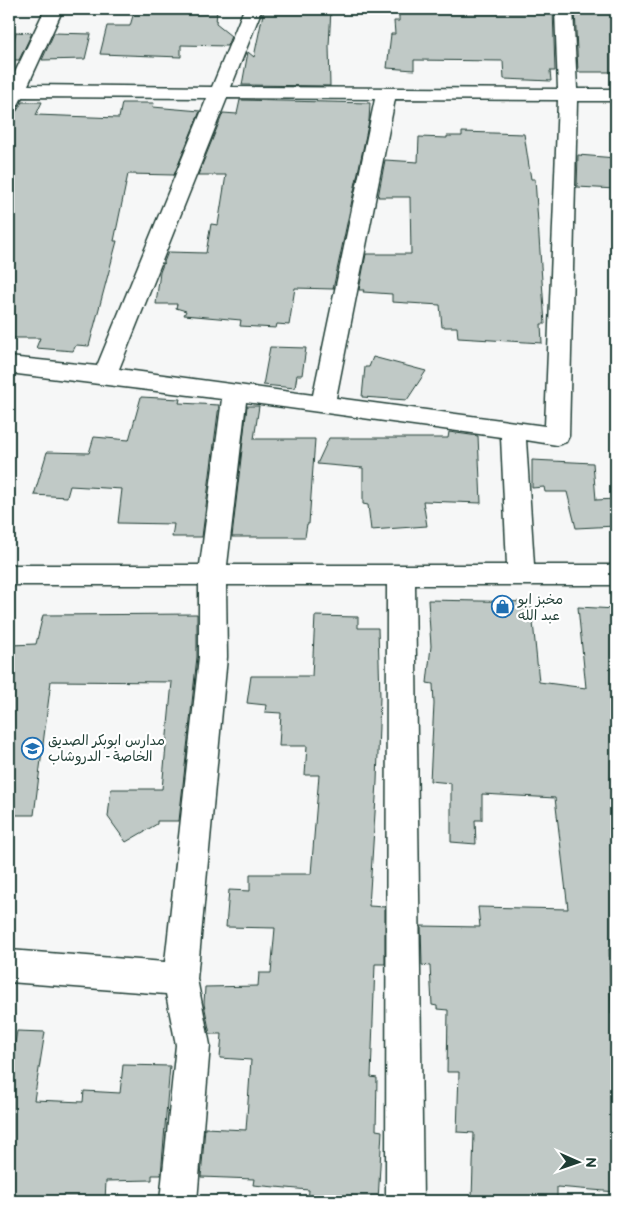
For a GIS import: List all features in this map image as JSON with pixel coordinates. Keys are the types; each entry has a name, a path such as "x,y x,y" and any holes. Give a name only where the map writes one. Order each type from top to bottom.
{"street":[{"path":"54,9 11,96 219,92 386,95 568,93 616,95"},
{"path":"105,375 253,9"},
{"path":"9,365 105,375 557,436 568,93 564,9"},
{"path":"323,404 386,95"},
{"path":"179,1201 193,1045 180,979 213,657 212,575 235,392"},
{"path":"513,430 521,575"},
{"path":"9,575 616,575"},
{"path":"401,575 405,1201"},
{"path":"9,966 180,979"}],"building":[{"path":"178,9 217,9 216,24 231,36 227,46 181,45 181,57 100,54 107,26 130,26 134,12 178,12"},
{"path":"264,9 331,9 329,46 330,86 242,85 248,52 254,57"},
{"path":"399,9 553,9 555,71 550,71 551,81 504,79 503,61 414,60 414,70 387,68 391,34 395,34 394,21 399,21"},
{"path":"575,9 616,9 616,72 578,72"},
{"path":"16,32 32,33 19,60 9,60"},
{"path":"54,33 91,34 85,59 42,60"},
{"path":"240,100 370,103 369,121 333,289 295,288 289,325 277,324 276,328 240,326 241,320 184,315 186,311 176,308 177,304 156,304 160,272 168,252 206,253 211,224 218,225 226,175 198,175 223,113 237,114"},
{"path":"22,102 42,102 36,115 119,118 122,103 154,103 153,107 200,111 174,175 128,174 114,241 117,241 89,346 76,345 73,351 36,348 40,338 9,338 9,113 17,111"},
{"path":"462,132 524,134 531,179 535,179 545,324 541,324 542,343 458,338 457,327 442,327 440,305 392,302 392,294 363,292 364,290 359,290 366,254 411,254 410,197 378,197 385,160 418,162 419,137 447,138 447,136 462,136"},
{"path":"578,155 616,158 616,189 577,187"},
{"path":"270,347 306,348 302,375 297,375 295,388 263,385"},
{"path":"373,357 426,371 407,400 362,397 365,367 369,367"},
{"path":"141,397 180,399 179,403 219,405 202,537 172,537 174,524 118,523 122,489 70,486 67,497 34,495 47,452 89,453 94,437 129,440"},
{"path":"247,406 259,406 254,439 315,439 309,524 307,524 305,537 232,537"},
{"path":"449,432 478,436 481,503 423,501 427,526 371,530 368,505 363,504 363,468 317,464 329,438 448,438"},
{"path":"532,460 593,463 596,500 616,499 616,526 576,528 567,492 545,492 544,487 532,488"},
{"path":"428,600 531,602 539,682 586,688 578,607 616,609 616,949 609,949 611,1014 616,1015 616,1192 557,1187 557,1201 498,1201 472,1198 474,1133 457,1132 459,1072 447,1072 448,1010 437,1009 437,1006 432,1005 430,966 422,965 421,926 480,927 478,907 568,909 555,798 482,794 482,820 475,820 476,844 451,842 451,783 430,781 434,704 433,684 427,683 431,646"},
{"path":"197,614 197,657 179,821 157,821 157,824 126,842 108,817 111,789 162,789 172,682 51,681 34,815 9,815 9,658 11,645 36,644 43,615"},
{"path":"315,616 358,617 358,628 378,628 380,697 369,906 385,907 385,964 375,964 371,1077 377,1078 376,1130 382,1131 378,1201 308,1201 309,1190 253,1185 254,1179 201,1177 205,1128 246,1130 251,1060 220,1058 222,1034 210,1034 204,1004 205,987 258,986 259,973 271,973 275,928 226,927 229,890 250,891 250,874 311,874 319,775 305,775 307,746 279,746 281,713 265,712 266,705 247,703 251,676 312,676"},
{"path":"17,1031 45,1032 34,1100 83,1102 84,1091 120,1093 123,1065 170,1066 161,1175 152,1175 152,1180 106,1181 105,1201 9,1201 9,1078"}],"place":[{"name":"مخبز ابو عبد الله","path":"502,607"},
{"name":"مدارس ابوبكر الصديق الخاصة - الدروشاب","path":"32,748"}]}
